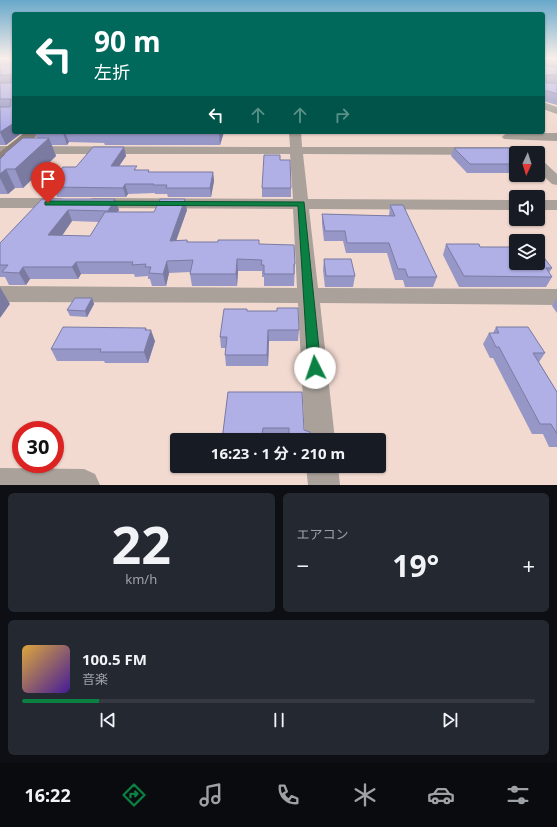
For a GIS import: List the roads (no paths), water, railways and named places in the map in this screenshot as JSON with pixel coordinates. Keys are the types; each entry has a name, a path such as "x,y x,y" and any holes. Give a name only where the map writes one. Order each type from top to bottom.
{"street":[{"path":"545,106 557,111"},
{"path":"545,115 557,115"},
{"path":"4,153 31,134"},
{"path":"295,134 319,433"},
{"path":"505,135 557,137"},
{"path":"505,135 517,146"},
{"path":"4,153 296,150 509,152"},
{"path":"545,170 557,181"},
{"path":"0,203 509,205"},
{"path":"545,205 557,205"},
{"path":"0,294 557,297"},
{"path":"323,473 324,485"},
{"path":"0,484 84,485"}]}
